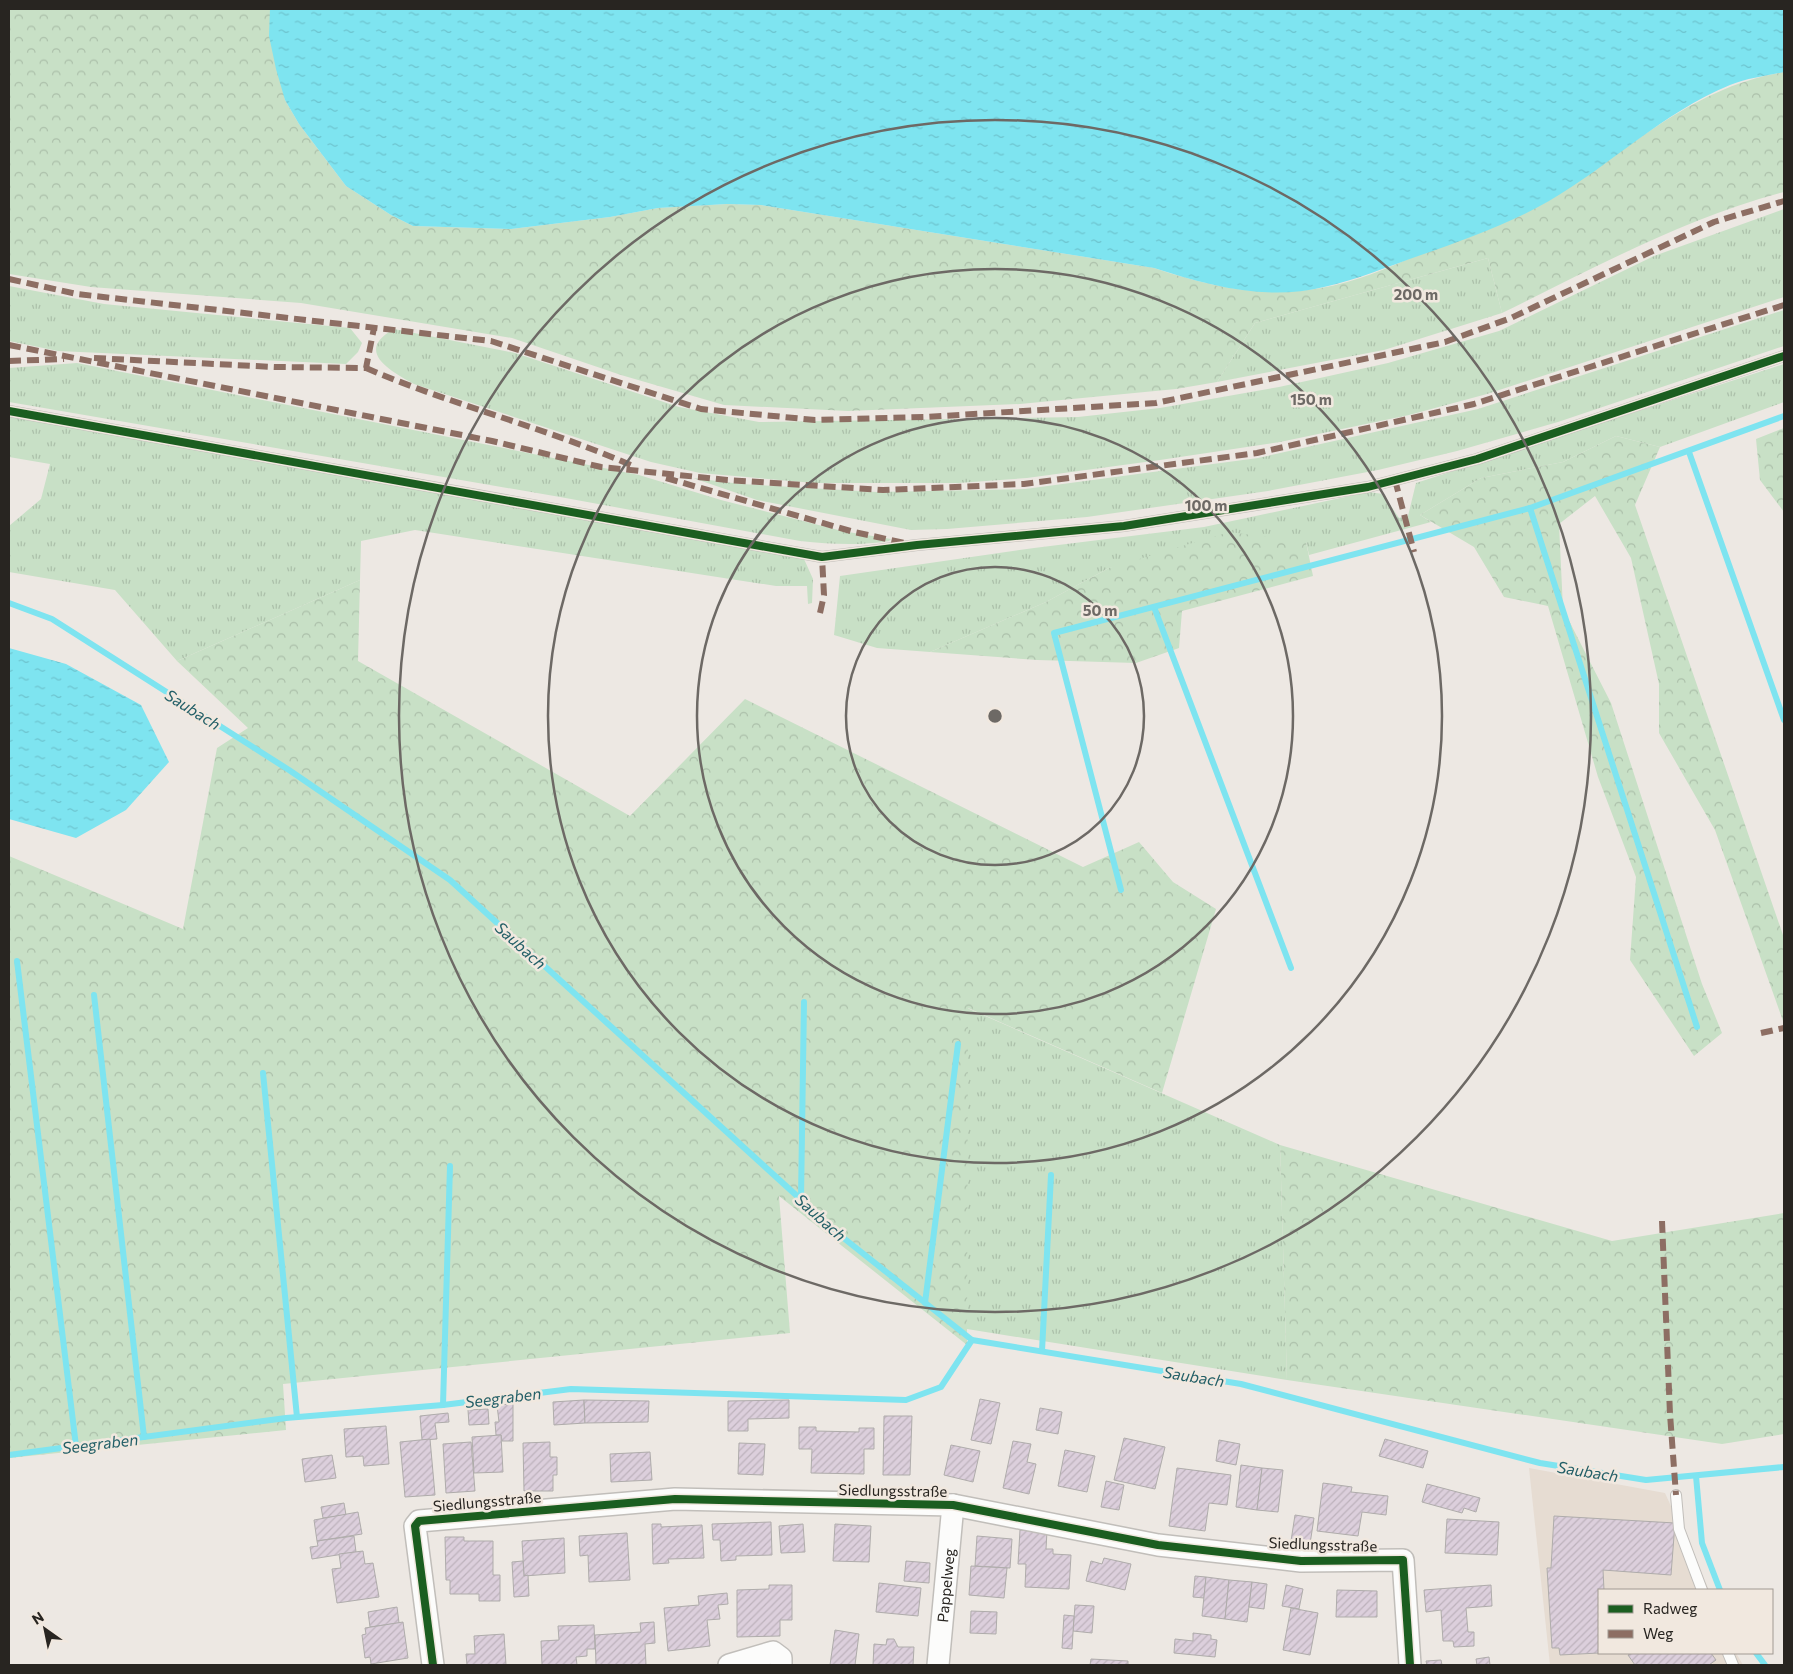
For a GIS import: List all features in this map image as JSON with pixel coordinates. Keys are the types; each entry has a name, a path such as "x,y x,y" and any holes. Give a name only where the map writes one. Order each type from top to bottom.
{"street":[{"name":"Siedlungsstraße","path":"433,1665 415,1526 419,1521 676,1499 953,1504 1158,1545 1301,1561 1403,1560 1410,1665"},
{"name":"Pappelweg","path":"938,1665 953,1504"},
{"path":"730,1665 773,1652 781,1658 781,1665"}],"lane":[{"path":"9,411 822,557 917,545 1124,526 1368,488 1477,459 1784,356"},
{"path":"1676,1495 1679,1529 1702,1589"}],"shaded area":[{"path":"1529,1468 1665,1493 1709,1589 1598,1589 1598,1654 1737,1654 1743,1665 1550,1665"}],"green space":[{"path":"9,9 270,9 285,100 299,124 346,186 391,215 413,226 511,229 610,217 658,208 727,204 761,205 1154,268 1196,281 1236,289 1278,292 1299,291 1339,284 1373,273 1540,205 1690,106 1719,91 1750,80 1784,72 1784,192 1711,216 1640,245 1502,313 1488,258 1255,323 1217,382 1176,389 1020,404 848,411 724,405 621,375 512,338 301,303 91,287 9,274"},
{"path":"1784,209 1784,297 1487,394 1409,415 1280,442 1027,478 958,483 814,483 700,473 651,462 414,384 387,367 376,353 377,345 382,337 394,329 515,353 679,407 759,422 1078,417 1160,408 1279,387 1388,363 1499,331 1654,256"},
{"path":"1488,258 1502,313 1384,350 1217,382 1255,323"},
{"path":"9,286 104,304 350,328 362,343 358,352 346,364 58,351 9,341"},
{"path":"1784,310 1784,346 1558,422 1457,451 1378,470 1268,491 1087,517 947,529 911,530 757,500 693,478 741,484 877,492 1025,489 1258,458 1478,409"},
{"path":"77,363 639,475 721,500 842,531 891,539 878,543 856,544 800,541 560,497 9,402 9,368"},
{"path":"1784,364 1784,402 1660,447 1616,436 1563,462 1481,478 1420,515 1431,522 1309,555 1306,542 1109,568 1046,602 930,652 877,648 834,635 840,576 1034,548 1204,527 1369,492 1383,494 1399,518 1408,516 1416,483"},
{"path":"9,416 804,559 813,579 812,603 808,604 807,586 776,586 415,530 361,541 360,580 177,661 115,590 9,572 9,526 41,499 50,464 9,457"},
{"path":"1784,428 1784,512 1760,480 1756,439"},
{"path":"1616,436 1660,447 1635,505 1784,938 1783,1021 1715,830 1659,733 1659,684 1631,558 1595,496 1559,524 1563,609 1611,703 1702,984 1722,1033 1694,1056 1630,960 1636,877 1598,777 1548,606 1504,597 1474,547 1420,515 1481,478 1563,462"},
{"path":"1229,532 1306,542 1313,576 1182,611 1179,648 1136,663 1037,660 930,652 1046,602 1109,568"},
{"path":"360,580 358,661 630,816 745,699 1083,867 1139,842 1173,882 1216,909 1162,1093 968,1008 967,1345 779,1196 790,1333 283,1384 286,1430 9,1458 9,856 183,929 217,748 248,728 177,661"},
{"path":"967,1008 1280,1145 1287,1380 967,1329"},
{"path":"1280,1145 1612,1241 1784,1213 1784,1434 1722,1444 1287,1380"}],"water":[{"path":"270,9 1784,9 1784,72 1730,85 1705,97 1659,125 1572,187 1534,209 1502,224 1361,277 1303,291 1260,292 1217,286 1154,268 761,205 727,204 658,208 610,217 511,229 413,226 391,215 346,186 299,124 285,100 276,69 269,36"},
{"path":"9,648 66,664 141,705 169,762 126,810 76,838 9,819"}],"building":[{"path":"980,1399 1000,1403 991,1444 971,1440"},
{"path":"584,1400 585,1423 554,1425 553,1402"},
{"path":"584,1400 649,1401 648,1422 585,1423"},
{"path":"789,1400 789,1418 748,1419 748,1431 728,1431 728,1401"},
{"path":"513,1404 513,1441 502,1441 501,1435 496,1435 495,1422 499,1422 497,1405"},
{"path":"1040,1408 1062,1412 1058,1434 1036,1430"},
{"path":"488,1409 489,1424 469,1425 468,1410"},
{"path":"448,1413 449,1422 435,1423 437,1439 422,1440 420,1416"},
{"path":"884,1416 912,1416 910,1475 883,1475"},
{"path":"386,1426 389,1464 364,1466 363,1456 346,1457 344,1429"},
{"path":"799,1427 816,1427 816,1431 859,1432 859,1428 874,1428 874,1449 864,1449 864,1474 811,1473 812,1449 799,1449"},
{"path":"501,1435 503,1472 474,1473 472,1437"},
{"path":"1124,1438 1165,1447 1155,1489 1114,1480"},
{"path":"430,1439 435,1495 405,1497 400,1442"},
{"path":"1385,1439 1428,1451 1423,1468 1379,1456"},
{"path":"1219,1440 1240,1444 1236,1465 1216,1461"},
{"path":"1013,1441 1031,1444 1027,1462 1036,1464 1029,1494 1003,1488"},
{"path":"471,1442 475,1491 446,1493 443,1444"},
{"path":"550,1442 550,1457 557,1457 557,1475 553,1475 553,1491 524,1491 523,1443"},
{"path":"739,1443 765,1444 763,1475 738,1474"},
{"path":"951,1445 980,1451 973,1482 944,1475"},
{"path":"1065,1450 1095,1456 1087,1492 1058,1486"},
{"path":"650,1452 652,1480 611,1482 610,1454"},
{"path":"332,1455 336,1478 305,1482 302,1459"},
{"path":"1241,1465 1262,1468 1257,1510 1236,1507"},
{"path":"1177,1468 1231,1475 1227,1505 1209,1503 1205,1531 1169,1526"},
{"path":"1262,1468 1283,1470 1278,1512 1257,1510"},
{"path":"1106,1481 1124,1485 1119,1510 1101,1507"},
{"path":"1323,1483 1352,1487 1351,1492 1388,1496 1386,1515 1362,1512 1358,1536 1317,1531"},
{"path":"1427,1484 1480,1498 1476,1512 1464,1508 1462,1513 1422,1502"},
{"path":"344,1503 346,1515 323,1518 321,1507"},
{"path":"358,1512 362,1534 317,1541 314,1520"},
{"path":"1295,1515 1314,1518 1310,1544 1291,1541"},
{"path":"1554,1516 1675,1523 1671,1575 1603,1570 1604,1589 1598,1589 1598,1653 1560,1655 1559,1648 1552,1648 1547,1568 1551,1568"},
{"path":"1447,1519 1499,1522 1497,1555 1445,1553"},
{"path":"771,1522 772,1555 736,1556 736,1560 721,1561 720,1540 713,1540 712,1524"},
{"path":"652,1524 661,1524 661,1527 702,1525 704,1558 668,1559 669,1563 653,1564"},
{"path":"803,1524 805,1552 781,1553 779,1526"},
{"path":"835,1524 871,1526 869,1562 833,1561"},
{"path":"1020,1530 1047,1531 1046,1549 1053,1549 1053,1554 1071,1555 1069,1589 1025,1587 1026,1564 1018,1564"},
{"path":"627,1533 630,1580 589,1582 588,1555 580,1556 579,1536"},
{"path":"354,1536 356,1552 312,1559 310,1547 318,1546 317,1541"},
{"path":"977,1536 1012,1539 1010,1568 975,1566"},
{"path":"445,1537 464,1537 464,1541 493,1541 493,1575 500,1575 500,1601 479,1601 479,1594 450,1594 450,1580 446,1580"},
{"path":"564,1538 565,1573 524,1576 522,1541"},
{"path":"363,1551 365,1564 373,1563 379,1597 337,1603 332,1569 341,1568 339,1554"},
{"path":"1104,1558 1131,1564 1125,1590 1086,1581 1091,1561 1102,1564"},
{"path":"523,1561 524,1576 528,1575 529,1596 514,1597 512,1562"},
{"path":"906,1561 930,1563 929,1583 904,1581"},
{"path":"971,1566 1007,1568 1004,1598 969,1595"},
{"path":"1195,1576 1206,1577 1204,1598 1193,1597"},
{"path":"1206,1577 1229,1580 1225,1619 1202,1616"},
{"path":"1229,1580 1252,1582 1247,1622 1225,1619"},
{"path":"1252,1582 1267,1584 1264,1609 1249,1607"},
{"path":"879,1583 921,1588 918,1616 876,1612"},
{"path":"769,1585 792,1585 792,1620 780,1620 780,1636 737,1637 737,1590 769,1589"},
{"path":"1286,1585 1303,1589 1299,1609 1282,1606"},
{"path":"1491,1585 1492,1606 1466,1608 1468,1632 1474,1632 1474,1646 1454,1647 1453,1641 1443,1641 1441,1610 1426,1612 1424,1590"},
{"path":"1337,1590 1377,1591 1377,1617 1336,1617"},
{"path":"727,1593 728,1604 718,1605 720,1619 707,1620 710,1646 668,1651 664,1608 699,1605 698,1596"},
{"path":"1075,1605 1094,1606 1092,1633 1073,1631"},
{"path":"397,1607 399,1623 370,1627 368,1612"},
{"path":"1291,1608 1318,1613 1310,1655 1283,1650"},
{"path":"971,1611 997,1612 996,1634 970,1633"},
{"path":"1064,1615 1074,1616 1072,1649 1062,1648"},
{"path":"403,1622 408,1658 371,1664 370,1657 365,1658 362,1635 366,1634 365,1628"},
{"path":"654,1622 655,1643 645,1644 646,1665 596,1665 595,1635 641,1632 640,1623"},
{"path":"594,1625 595,1649 587,1649 587,1656 576,1657 577,1665 542,1665 541,1641 559,1640 558,1626"},
{"path":"835,1630 859,1634 855,1665 830,1665"},
{"path":"1193,1633 1211,1635 1211,1639 1217,1640 1215,1657 1174,1653 1175,1639 1193,1641"},
{"path":"504,1634 506,1665 467,1665 466,1654 475,1654 474,1636"},
{"path":"887,1639 894,1639 898,1647 914,1647 913,1665 873,1665 874,1644 886,1645"},
{"path":"1712,1654 1716,1660 1709,1665 1635,1665 1628,1655"},
{"path":"1489,1657 1490,1665 1477,1665 1476,1659"},
{"path":"1091,1659 1128,1661 1128,1665 1090,1665"},
{"path":"1441,1660 1442,1665 1427,1665 1426,1661"}],"waterway":[{"path":"1121,890 1054,633 1530,508 1784,416"},
{"path":"1689,452 1784,720"},
{"path":"1530,508 1697,1027"},
{"name":"Saubach","path":"9,603 52,619 289,770 450,880 841,1236 972,1340 1241,1384 1540,1463 1646,1480 1784,1467"},
{"path":"1154,607 1291,968"},
{"path":"17,961 76,1446"},
{"path":"94,995 144,1437"},
{"path":"801,1199 804,1002"},
{"path":"925,1303 958,1044"},
{"path":"263,1073 297,1417"},
{"path":"443,1405 450,1166"},
{"path":"1042,1351 1051,1175"},
{"name":"Seegraben","path":"9,1455 286,1418 443,1405 571,1389 906,1400 941,1387 972,1340"},
{"path":"1696,1476 1702,1543 1720,1589"},
{"path":"1757,1654 1765,1665"}],"marked path":[{"path":"9,279 77,294 491,341 701,409 815,420 925,417 1156,403 1445,342 1511,318 1714,222 1784,201"},
{"path":"9,345 492,441 601,467 727,480 883,490 1024,484 1257,453 1474,404 1784,305"},
{"path":"94,358 275,367 366,368 374,328"},
{"path":"9,361 64,359"},
{"path":"366,368 399,382 569,440 635,467"},
{"path":"666,478 854,532 905,543"},
{"path":"1395,480 1414,552"},
{"path":"820,613 824,595 822,557"},
{"path":"1761,1033 1784,1028"},
{"path":"1662,1221 1670,1414 1676,1495"}],"cycle path":[{"path":"9,411 822,557 917,545 1124,526 1368,487 1477,459 1784,356"},
{"path":"433,1665 415,1526 419,1521 675,1499 953,1505 1158,1545 1301,1561 1403,1560 1410,1665"}]}
